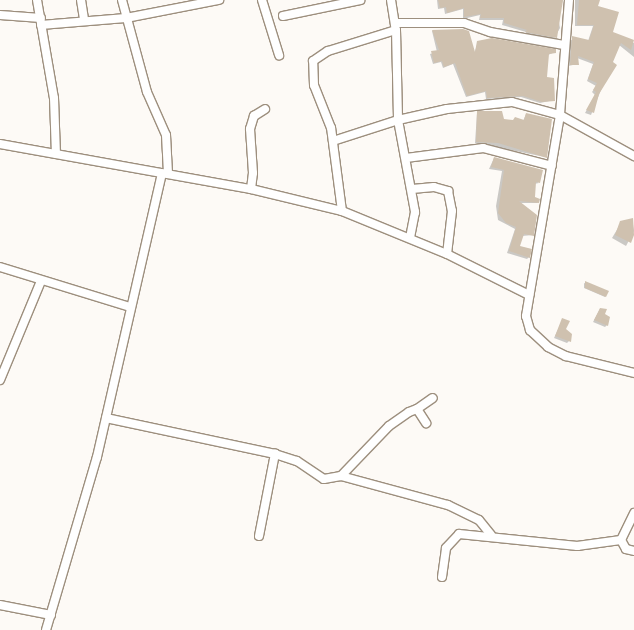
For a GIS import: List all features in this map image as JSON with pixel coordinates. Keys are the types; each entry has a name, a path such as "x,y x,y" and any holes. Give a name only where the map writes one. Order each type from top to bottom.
{"street":[{"path":"37,0 56,117 56,154"},
{"path":"81,0 84,20"},
{"path":"46,630 106,418 130,307 165,173 166,135 147,92 122,0"},
{"path":"178,0 181,9"},
{"path":"0,15 41,21 126,18 181,9 218,0"},
{"path":"262,0 279,55"},
{"path":"284,16 360,0"},
{"path":"391,0 395,26 398,120 415,212 410,238"},
{"path":"569,0 560,115 529,295 527,324 534,336 548,347 566,356 634,373"},
{"path":"342,211 333,141 314,85 313,61 328,51 395,26 464,23 490,32 564,45"},
{"path":"333,141 398,120 447,109 512,102 560,115 634,156"},
{"path":"251,189 253,173 250,129 254,116 265,109"},
{"path":"0,144 251,189 342,211 447,254 529,295"},
{"path":"406,158 483,148 552,166"},
{"path":"412,189 434,187 448,191 452,210 447,254"},
{"path":"0,267 130,307"},
{"path":"0,380 41,281"},
{"path":"341,476 389,426 433,398"},
{"path":"417,409 426,423"},
{"path":"106,418 276,454 297,461 324,479 341,476 448,505 479,520 491,535"},
{"path":"259,536 276,454"},
{"path":"621,540 634,513"},
{"path":"442,577 446,548 459,534 491,535 577,546 621,540"},
{"path":"621,540 626,549 634,552"},
{"path":"0,605 51,615"}],"building":[{"path":"438,0 563,0 557,38 525,32 527,30 504,23 504,18 480,18 481,14 464,17 464,8 447,13 446,7 440,8"},
{"path":"579,0 600,0 598,6 619,12 613,32 634,40 631,50 621,43 613,62 617,65 599,94 594,113 586,110 596,92 593,90 597,83 588,79 594,62 578,56 579,65 570,65 572,36 589,40 594,25 577,25"},
{"path":"463,29 469,31 475,52 477,41 492,38 556,49 556,53 549,54 547,77 554,78 555,101 542,102 523,96 487,98 486,91 467,96 455,63 444,67 442,61 434,63 431,51 439,50 432,30"},
{"path":"477,111 502,111 504,119 513,120 515,117 524,120 526,113 552,119 547,158 498,143 476,142"},
{"path":"494,157 543,170 540,183 536,182 535,197 540,199 539,203 519,201 537,215 534,236 524,234 520,246 532,249 530,258 509,251 516,227 506,223 498,213 504,170 491,167"},
{"path":"633,218 634,235 631,243 615,235 620,221"},
{"path":"585,281 609,291 606,297 585,288"},
{"path":"600,308 607,309 605,314 610,317 608,326 594,320"},
{"path":"562,318 570,321 566,329 572,334 571,342 555,336"}]}
